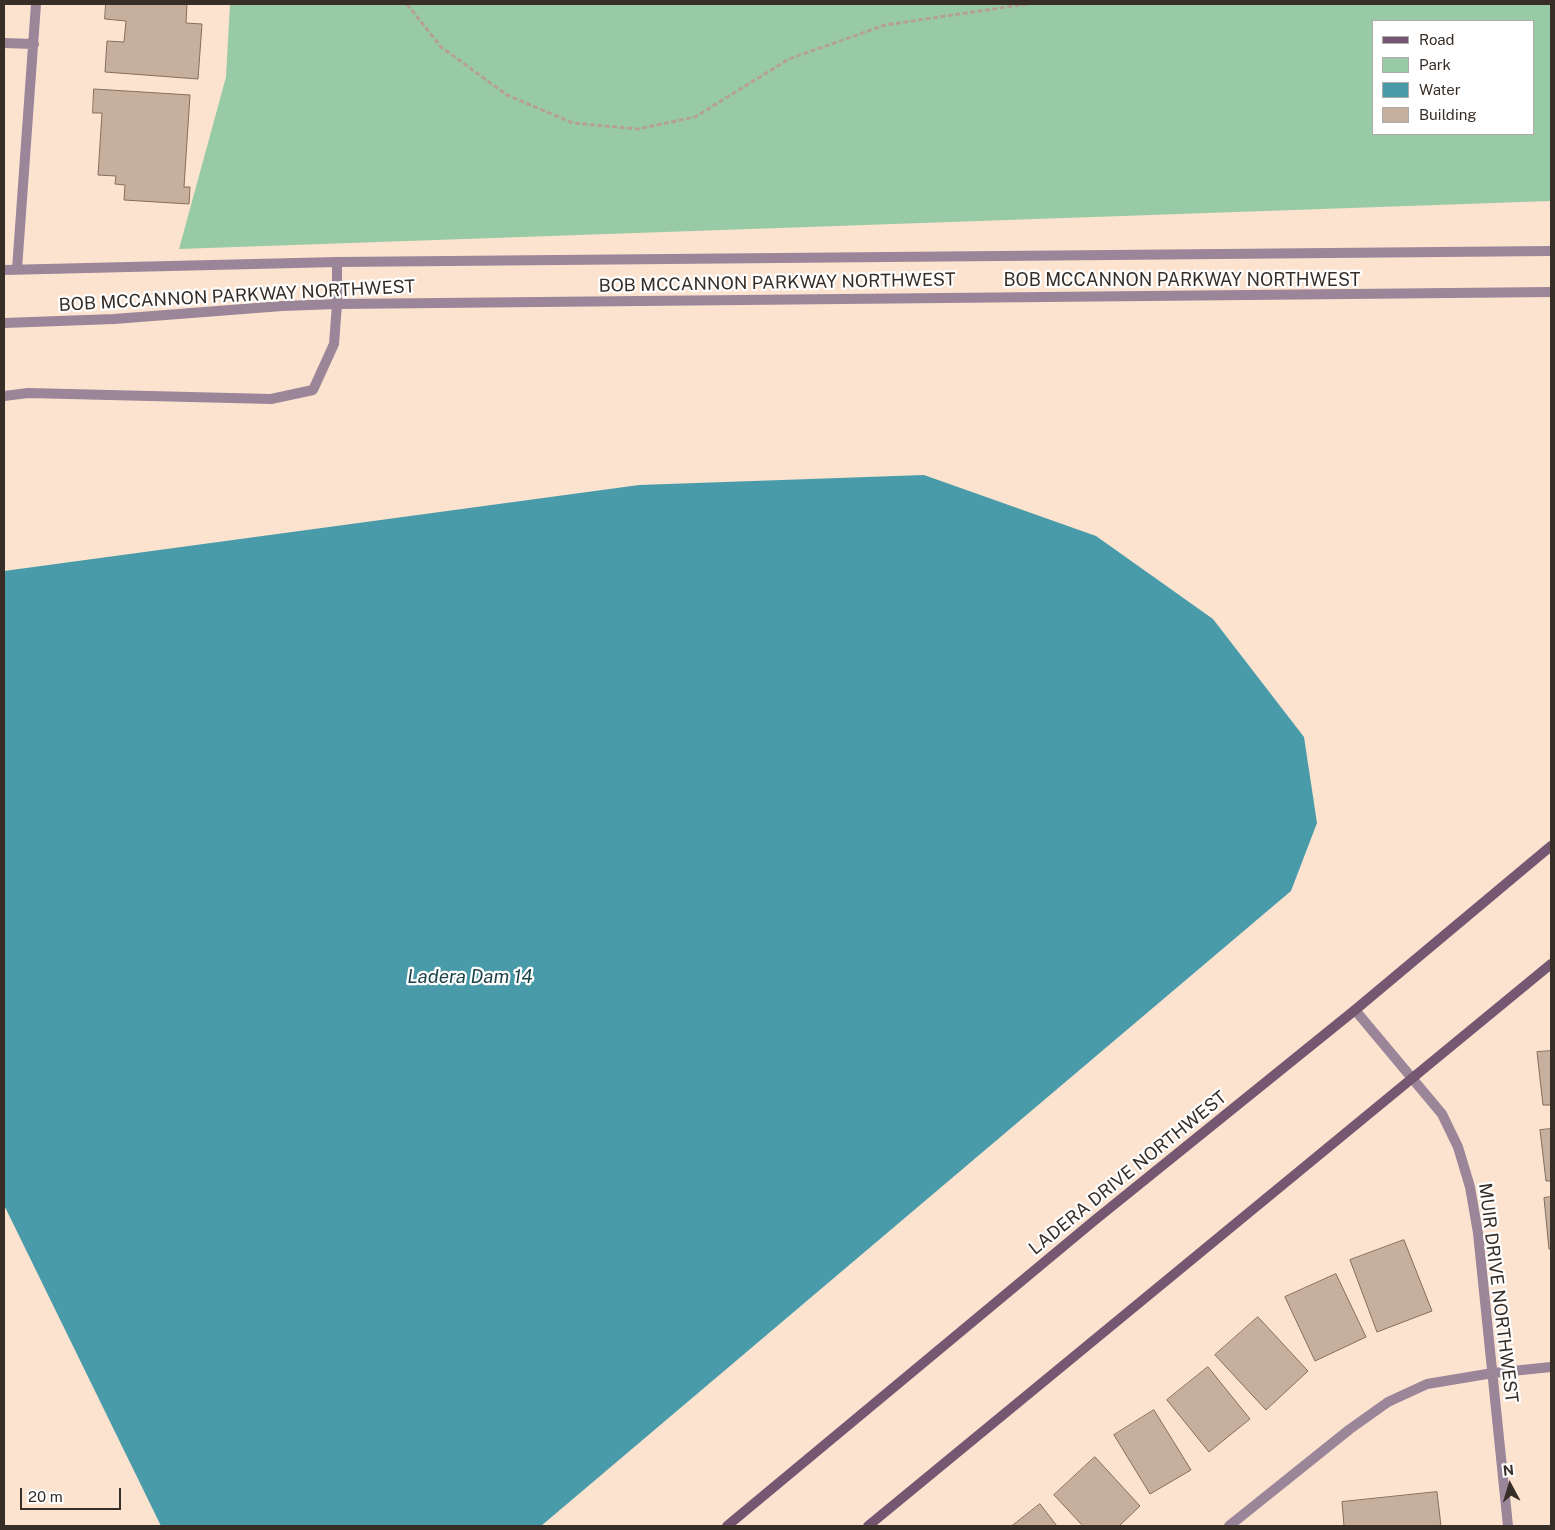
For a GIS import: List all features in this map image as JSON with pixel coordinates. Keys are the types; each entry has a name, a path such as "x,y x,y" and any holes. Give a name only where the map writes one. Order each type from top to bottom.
{"main road":[{"name":"LADERA DRIVE NORTHWEST","path":"727,1526 1095,1220 1355,1010 1551,846"},
{"path":"868,1526 1551,964"}],"street":[{"path":"17,269 36,4"},
{"path":"4,43 34,44"},
{"name":"BOB MCCANNON PARKWAY NORTHWEST","path":"4,270 337,262 1551,251"},
{"path":"4,396 28,393 271,399 313,390 334,344 337,262"},
{"name":"BOB MCCANNON PARKWAY NORTHWEST","path":"4,323 114,319 282,306 336,304 1551,292"},
{"name":"MUIR DRIVE NORTHWEST","path":"1355,1010 1442,1114 1458,1147 1470,1186 1478,1233 1508,1526"},
{"path":"1229,1526 1350,1429 1388,1402 1428,1384 1493,1373 1551,1367"}],"path":[{"path":"407,4 441,47 507,95 573,123 638,129 695,117 789,59 885,25 1027,4"}],"green space":[{"path":"230,4 1551,4 1551,201 179,249 226,77"}],"water":[{"name":"Ladera Dam 14","path":"924,475 1096,536 1213,619 1304,737 1317,823 1291,891 541,1526 161,1526 4,1205 4,571 639,485"}],"building":[{"path":"106,4 187,4 186,23 202,24 198,79 105,72 107,41 124,42 126,21 105,19"},
{"path":"94,89 190,95 184,187 190,187 189,204 124,200 125,185 115,184 116,176 98,175 102,113 93,113"},
{"path":"1551,1051 1551,1105 1543,1105 1537,1052"},
{"path":"1551,1129 1551,1181 1546,1181 1540,1130"},
{"path":"1551,1197 1551,1249 1549,1249 1544,1198"},
{"path":"1404,1240 1432,1311 1377,1332 1350,1260"},
{"path":"1336,1274 1366,1337 1315,1361 1285,1297"},
{"path":"1258,1317 1308,1371 1266,1410 1215,1355"},
{"path":"1208,1367 1250,1419 1209,1452 1167,1400"},
{"path":"1154,1410 1191,1470 1150,1494 1114,1435"},
{"path":"1095,1457 1140,1506 1119,1526 1083,1526 1054,1495"},
{"path":"1437,1492 1441,1526 1344,1526 1342,1502"},
{"path":"1040,1504 1057,1526 1012,1526"}]}
